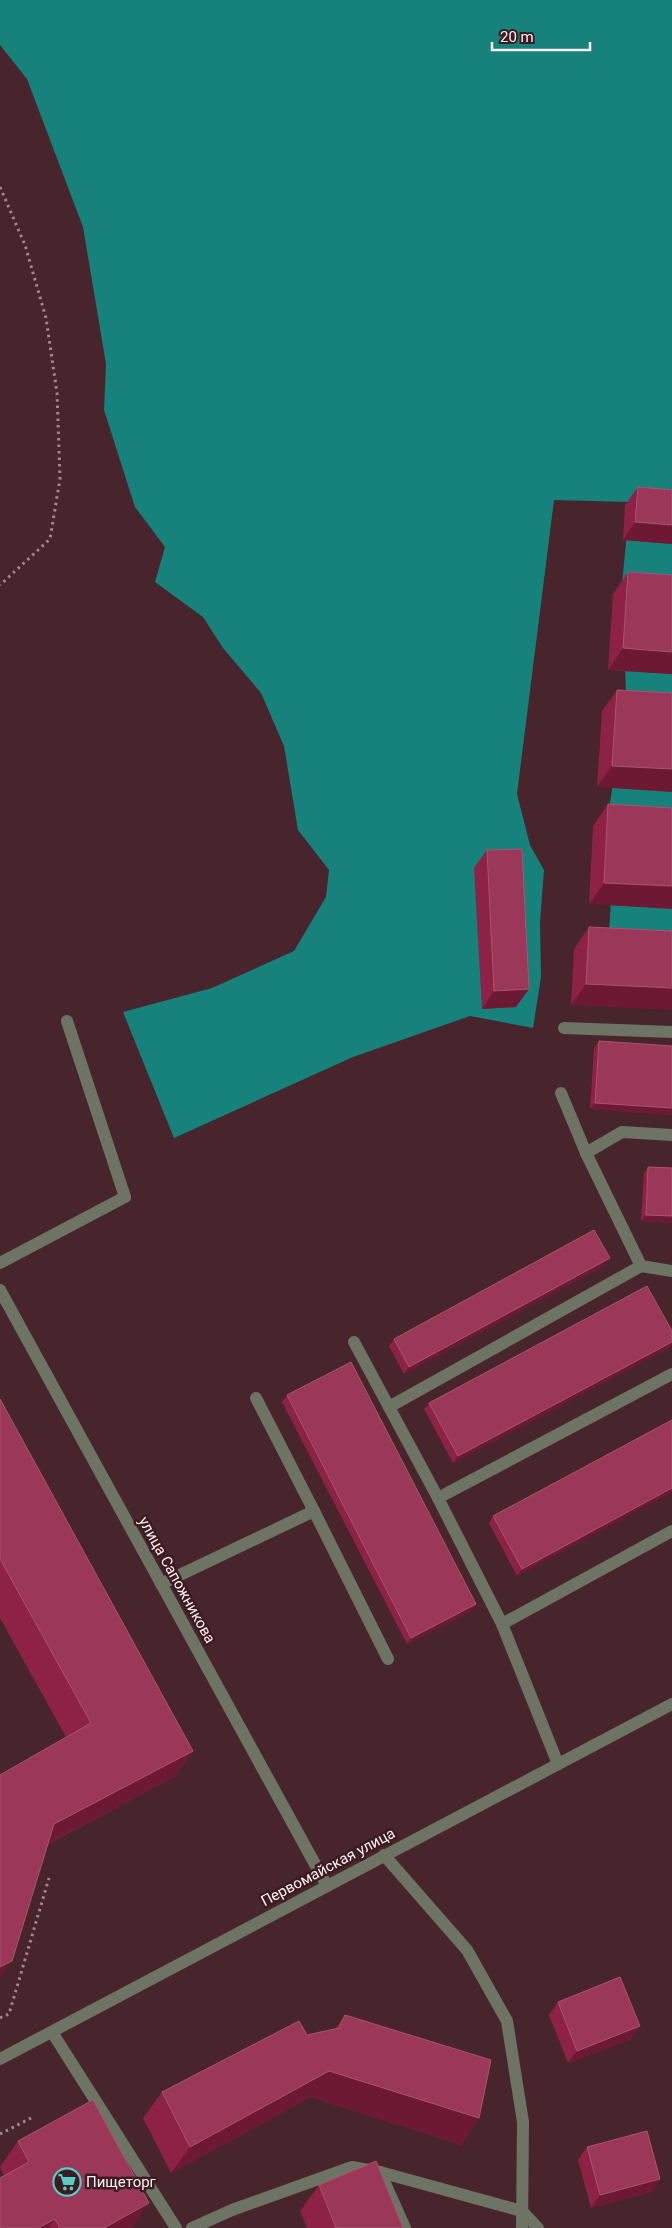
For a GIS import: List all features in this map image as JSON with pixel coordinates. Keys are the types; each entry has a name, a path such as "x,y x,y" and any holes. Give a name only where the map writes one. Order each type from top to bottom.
{"street":[{"path":"0,1263 125,1198 67,1021"},
{"path":"564,1028 672,1032"},
{"path":"561,1092 586,1152 641,1266"},
{"path":"586,1152 622,1132 672,1134"},
{"path":"389,1407 641,1266 672,1271"},
{"name":"улица Сапожникова","path":"0,1290 326,1886"},
{"path":"354,1342 438,1498 502,1624 558,1764"},
{"path":"438,1498 672,1374"},
{"path":"256,1398 388,1659"},
{"path":"161,1584 314,1511"},
{"path":"502,1624 672,1531"},
{"name":"Первомайская улица","path":"0,2059 672,1704"},
{"path":"384,1855 467,1950 507,2021 523,2122 522,2228"},
{"path":"52,2032 176,2228"},
{"path":"192,2228 232,2210 352,2167 380,2172 522,2211 538,2228"},
{"path":"380,2172 405,2228"}],"path":[{"path":"0,187 25,245 46,318 57,393 60,479 50,539 0,585"},
{"path":"0,2018 8,2014 49,1878"},
{"path":"0,2134 33,2117"}],"water":[{"path":"0,0 672,0 672,969 609,935 614,843 609,810 626,693 622,584 630,502 554,500 517,794 530,845 544,870 540,922 541,977 533,1028 470,1016 353,1057 174,1138 123,1012 212,988 294,951 326,897 329,870 298,830 284,746 261,693 223,648 203,617 155,582 165,547 135,507 104,410 106,364 83,227 27,79 0,45"}],"building":[{"path":"638,487 672,490 672,525 635,522"},
{"path":"628,572 672,575 672,652 623,648"},
{"path":"617,690 672,693 672,769 612,766"},
{"path":"608,804 672,808 672,886 604,883"},
{"path":"522,849 529,989 494,991 487,850"},
{"path":"589,927 672,931 672,988 586,984"},
{"path":"599,1041 672,1046 672,1108 595,1103"},
{"path":"648,1167 672,1168 672,1216 646,1215"},
{"path":"594,1230 610,1258 409,1367 394,1339"},
{"path":"647,1286 672,1331 672,1342 458,1456 429,1403"},
{"path":"351,1362 476,1604 411,1638 287,1395"},
{"path":"0,1399 193,1751 54,1824 12,1961 0,1967 0,1775 91,1723 0,1559"},
{"path":"672,1420 672,1488 522,1569 493,1516"},
{"path":"620,1977 640,2026 577,2051 558,2002"},
{"path":"345,2015 491,2060 479,2118 329,2071 190,2147 162,2092 299,2021 307,2035 339,2028"},
{"path":"93,2100 149,2203 104,2228 60,2228 55,2219 38,2228 0,2228 0,2178 29,2162 18,2141"},
{"path":"647,2131 660,2179 600,2195 587,2147"},
{"path":"376,2161 403,2228 336,2228 319,2185"}],"place":[{"name":"Пищеторг","path":"67,2182"}]}
